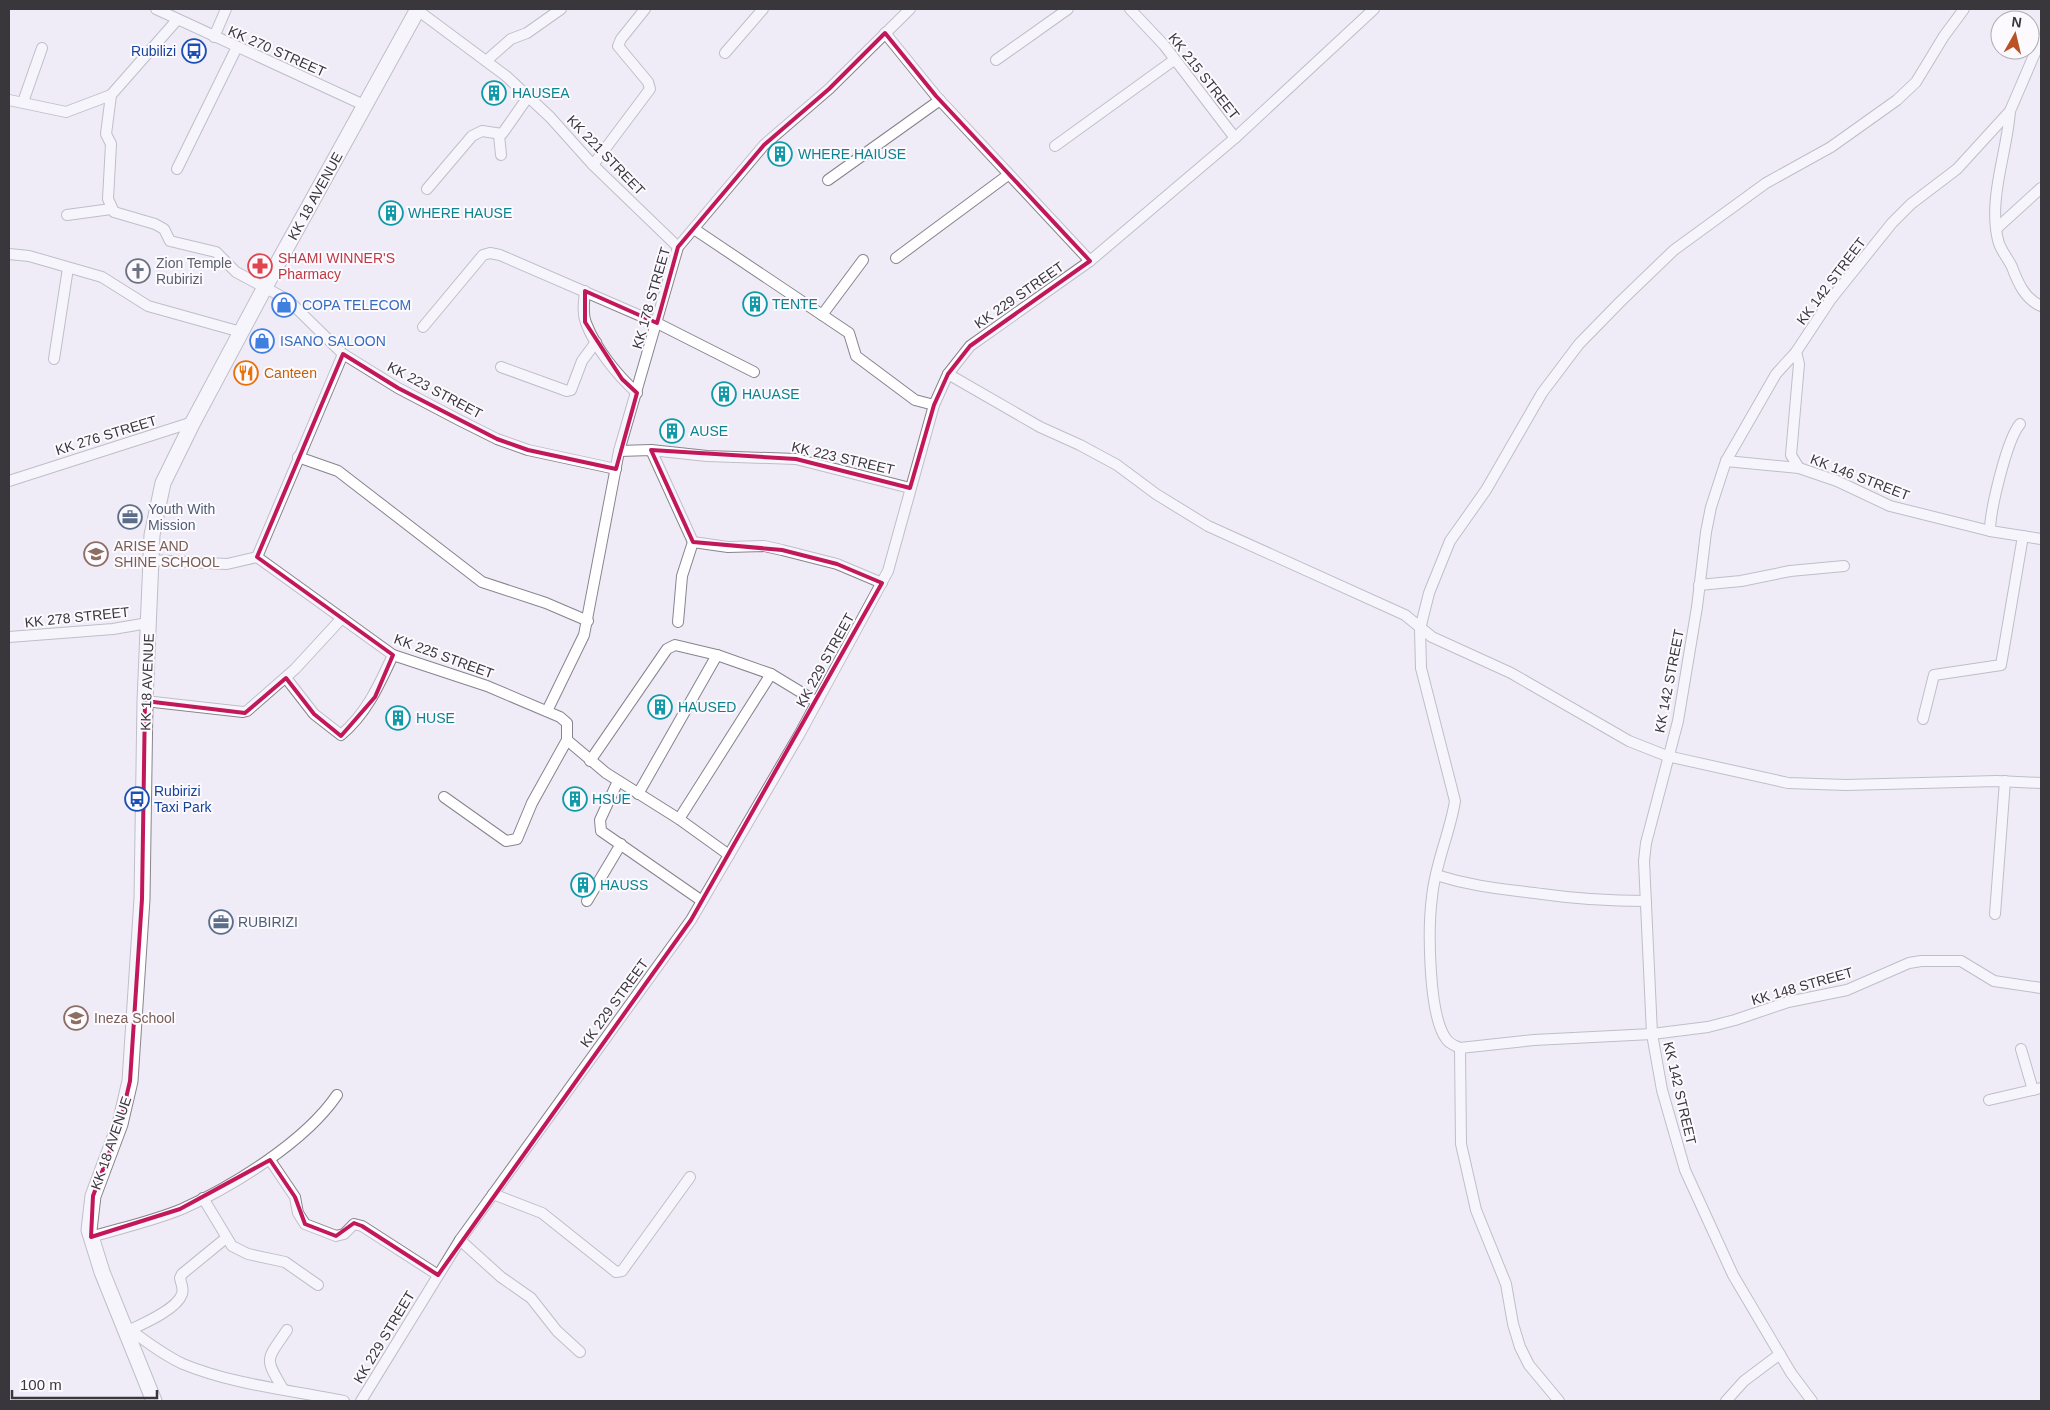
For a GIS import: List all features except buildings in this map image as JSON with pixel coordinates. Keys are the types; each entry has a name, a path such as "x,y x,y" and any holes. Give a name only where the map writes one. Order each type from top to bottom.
{"main road":[{"name":"KK 18 AVENUE","path":"154,1401 128,1328 102,1272 91,1237 90,1219 92,1196 120,1124 130,1081 143,871 145,701 152,535 163,483 241,332 366,106 417,9"}],"street":[{"name":"KK 270 STREET","path":"156,9 366,106"},
{"path":"214,37 226,9"},
{"name":"KK 221 STREET","path":"417,9 486,61 528,96 561,128 593,165 678,247"},
{"path":"486,61 511,39 527,33 561,9"},
{"path":"593,165 650,89 648,82 618,46 621,38 646,9"},
{"path":"725,52 763,9"},
{"name":"KK 178 STREET","path":"547,711 584,635 588,622 598,554 619,451 678,247 764,145 829,90 910,9"},
{"path":"996,60 1068,9"},
{"name":"KK 215 STREET","path":"1130,9 1164,45 1235,138"},
{"name":"KK 229 STREET","path":"361,1401 460,1240 691,920 817,702 888,571 934,406 948,374 970,346 1090,261 1235,138 1374,9"},
{"path":"1559,1401 1529,1365 1520,1347 1512,1324 1506,1284 1476,1210 1461,1144 1460,1048 1446,1040 1434,1000 1428,944 1432,896 1452,822 1455,801 1452,782 1429,708 1421,668 1420,629 1428,593 1450,541 1486,490 1542,393 1579,344 1620,301 1674,250 1759,188 1831,147 1897,100 1916,82 1944,36 1964,9"},
{"path":"9,100 66,112 111,95 177,20"},
{"path":"885,33 940,100 1090,261"},
{"name":"KK 142 STREET","path":"1812,1401 1780,1354 1733,1275 1684,1170 1662,1090 1652,1034 1644,861 1646,843 1667,756 1678,721 1711,507 1726,461 1776,374 1796,352 1831,299 1892,223 1911,204 1957,169 2010,111 2041,39"},
{"path":"177,169 237,47"},
{"path":"23,102 42,48"},
{"path":"1055,146 1174,60"},
{"path":"67,216 111,208 108,199 108,180 111,144 106,134 111,95"},
{"path":"501,155 499,135 528,96"},
{"path":"828,180 940,100"},
{"path":"2010,111 1994,220 1998,243 2008,259 2016,280 2025,294 2041,306"},
{"path":"427,189 472,136 482,131 499,135"},
{"path":"896,258 1008,175"},
{"path":"1996,229 2041,188"},
{"name":"KK 223 STREET","path":"111,208 114,212 155,224 164,229 170,241 216,252 236,272 288,300 343,354 398,388 497,439 528,450 616,469"},
{"path":"694,230 849,333 856,356 915,400 934,406"},
{"path":"422,328 483,255 490,253 500,255 657,323 754,372"},
{"path":"9,254 29,256 102,277 148,306 241,332"},
{"path":"822,315 863,260"},
{"path":"54,359 68,268"},
{"path":"585,291 583,309 585,322 596,342 622,379 637,393"},
{"path":"501,367 567,391 571,390 582,361 596,342"},
{"path":"1796,352 1799,364 1791,455 1799,468"},
{"path":"150,560 227,564 257,557 343,354"},
{"path":"948,374 1040,427 1080,445 1117,465 1156,494 1208,526 1405,615 1420,629 1451,647 1511,673 1629,741 1667,756 1788,783 1846,785 2005,781 2041,783"},
{"name":"KK 276 STREET","path":"9,481 26,474 194,422"},
{"path":"1990,531 1990,517 2003,463 2020,424"},
{"path":"651,450 693,542 682,576 678,622"},
{"name":"KK 223 STREET","path":"619,451 651,450 707,456 796,459 910,488"},
{"path":"298,457 338,471 482,582 546,603 588,622"},
{"name":"KK 146 STREET","path":"1726,461 1799,468 1837,481 1890,506 1990,531 2041,539"},
{"path":"1923,719 1934,675 2001,665 2023,536"},
{"path":"693,542 728,547 764,546 837,564 882,583"},
{"name":"KK 225 STREET","path":"257,557 393,655 487,686 560,716 567,723 567,740"},
{"path":"1699,584 1741,581 1790,571 1844,566"},
{"path":"145,701 243,712 286,678 342,618"},
{"name":"KK 278 STREET","path":"9,637 113,629 148,623"},
{"path":"590,761 670,646 682,645 771,674 817,702"},
{"path":"286,678 314,714 341,735 360,716 375,696 393,655"},
{"path":"638,794 717,655"},
{"path":"679,820 771,674"},
{"path":"444,797 506,841 517,839 532,803 567,740 590,761 618,781 729,855"},
{"path":"618,781 599,825 601,831 702,901"},
{"path":"1994,914 2005,781"},
{"path":"587,901 621,844"},
{"path":"1436,876 1489,889 1568,899 1598,902 1646,901"},
{"name":"KK 148 STREET","path":"1460,1048 1556,1039 1652,1034 1735,1020 1788,1002 1847,990 1909,963 1921,961 1961,961 1994,981 2041,988"},
{"path":"1989,1100 2037,1089 2021,1049"},
{"path":"91,1237 180,1209 270,1160 323,1115 338,1096"},
{"path":"270,1160 295,1197 298,1212 305,1224 336,1236 344,1234 352,1225 362,1226 438,1274"},
{"path":"493,1194 542,1213 616,1272 622,1271 690,1177"},
{"path":"202,1198 226,1238 239,1250 261,1258 285,1262 318,1285"},
{"path":"128,1328 148,1322 178,1302 182,1293 180,1278 182,1274 226,1238"},
{"path":"460,1240 501,1277 531,1298 557,1331 580,1352"},
{"path":"128,1328 159,1351 184,1364 248,1383 283,1389 318,1399 344,1401"},
{"path":"283,1389 268,1362 269,1356 287,1330"},
{"path":"1726,1401 1744,1381 1780,1354"}],"highlighted area":[{"path":"885,33 936,96 1090,261 970,346 948,374 934,405 910,488 796,459 651,450 693,542 782,550 837,564 882,583 691,920 438,1275 362,1226 354,1223 336,1236 305,1224 295,1197 270,1160 180,1209 91,1237 93,1196 120,1124 130,1081 142,899 145,701 245,713 286,678 314,714 341,736 375,697 393,655 257,557 343,354 398,388 497,439 528,450 616,469 637,393 622,379 585,322 585,291 657,323 678,247 764,145 829,89"}],"place":[{"name":"Rubilizi","path":"194,51"},
{"name":"HAUSEA","path":"494,93"},
{"name":"WHERE HAIUSE","path":"780,154"},
{"name":"WHERE HAUSE","path":"391,213"},
{"name":"SHAMI WINNER'S Pharmacy","path":"260,266"},
{"name":"Zion Temple Rubirizi","path":"138,271"},
{"name":"TENTE","path":"755,304"},
{"name":"COPA TELECOM","path":"284,305"},
{"name":"ISANO SALOON","path":"262,341"},
{"name":"Canteen","path":"246,373"},
{"name":"HAUASE","path":"724,394"},
{"name":"AUSE","path":"672,431"},
{"name":"Youth With Mission","path":"130,517"},
{"name":"ARISE AND SHINE SCHOOL","path":"96,554"},
{"name":"HAUSED","path":"660,707"},
{"name":"HUSE","path":"398,718"},
{"name":"Rubirizi Taxi Park","path":"137,799"},
{"name":"HSUE","path":"575,799"},
{"name":"HAUSS","path":"583,885"},
{"name":"RUBIRIZI","path":"221,922"},
{"name":"Ineza School","path":"76,1018"}]}
